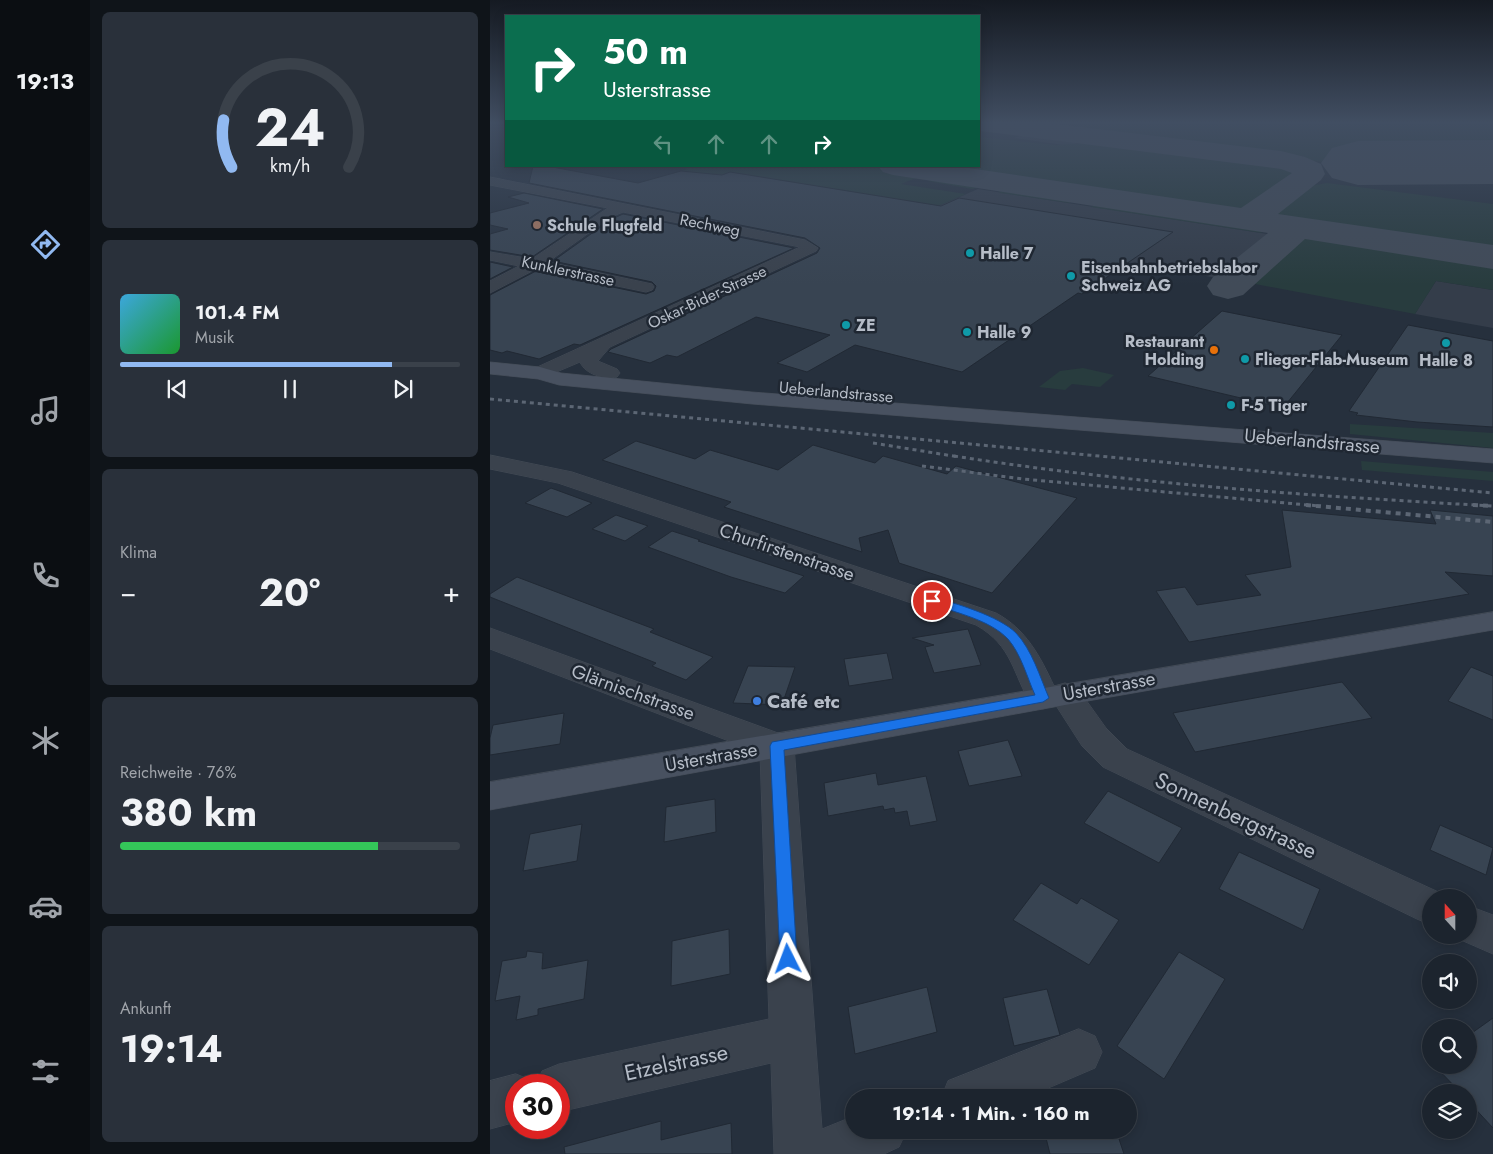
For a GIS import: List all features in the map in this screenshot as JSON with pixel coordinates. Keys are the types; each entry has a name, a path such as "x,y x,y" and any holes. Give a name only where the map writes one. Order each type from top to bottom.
{"main road":[{"name":"Ueberlandstrasse","path":"490,368 540,373 568,371 610,373 1024,410 1131,426"},
{"name":"Ueberlandstrasse","path":"540,373 559,379 752,398 1019,420 1131,426 1493,456"},
{"name":"Usterstrasse","path":"490,796 1054,696 1493,621"}],"street":[{"name":"Rechweg","path":"490,181 804,244 811,248"},
{"path":"500,195 528,188"},
{"path":"490,288 536,264 606,214 623,207"},
{"name":"Oskar-Bider-Strasse","path":"540,373 811,248"},
{"name":"Kunklerstrasse","path":"490,256 646,288"},
{"name":"Oskar-Bider-Strasse","path":"602,346 589,356 588,363 597,369 610,373"},
{"name":"Churfirstenstrasse","path":"490,462 564,477 993,622 1013,637 1054,696"},
{"name":"Glärnischstrasse","path":"490,638 777,746"},
{"name":"Sonnenbergstrasse","path":"1054,696 1114,758 1422,903"},
{"path":"777,746 799,1154"},
{"path":"1478,928 1493,935"},
{"name":"Etzelstrasse","path":"570,1086 793,1036"},
{"path":"987,1089 1079,1052"},
{"path":"490,1105 505,1101"},
{"path":"822,1154 860,1139"}],"shaded area":[{"path":"978,189 1286,237 1234,281 901,222"},
{"path":"1436,281 1493,290 1493,328 1415,314"}],"green space":[{"path":"679,177 919,177 901,184 966,194 901,222 895,213"},
{"path":"943,177 976,182 983,186 972,189 928,181"},
{"path":"984,177 1296,177 1251,209 1233,211 1202,209"},
{"path":"1449,177 1493,177 1493,182"},
{"path":"1327,183 1493,204 1493,253 1297,224 1273,216 1272,212 1304,187"},
{"path":"1016,187 1080,197 1069,203 1000,193 998,189"},
{"path":"1103,200 1241,222 1256,227 1262,233 1091,207"},
{"path":"1308,234 1493,260 1493,290 1436,281 1415,314 1239,281 1292,237"},
{"path":"1083,368 1114,375 1100,387 1072,384 1065,390 1039,387 1060,371"},
{"path":"1350,424 1493,433 1493,448 1350,434"},
{"path":"1361,461 1493,472 1493,481 1362,470"}],"building":[{"path":"530,177 605,177 638,183 660,177 760,177 941,206 959,198 1173,232 1082,294 1078,293 962,372 855,345 807,372 777,363 830,335 756,317 677,357 667,355 650,363 608,352 817,253 820,248 805,238 529,183"},
{"name":"Schule Flugfeld","path":"524,193 603,209 532,257 490,250 490,234 508,229 490,225 490,213 529,203 508,197"},
{"path":"623,214 794,248 580,345 574,344 539,359 507,351 502,353 490,350 490,295 536,271 646,294 654,291 656,286 652,282 553,261 612,219"},
{"path":"490,262 513,267 490,279"},
{"name":"Flieger-Flab-Museum","path":"1222,311 1342,335 1283,408 1148,376"},
{"path":"1408,325 1493,341 1493,427 1417,422 1356,415 1358,413 1349,411"},
{"path":"636,441 695,459 710,450 778,470 813,445 875,463 883,456 947,474 956,466 1077,498 992,593 899,563 888,530 859,538 862,552 724,507 731,502 602,460"},
{"path":"551,488 592,503 567,517 525,503"},
{"path":"1282,510 1436,524 1430,510 1493,516 1493,576 1445,572 1469,594 1189,642 1156,591 1185,587 1197,605 1261,595 1245,575 1291,567"},
{"path":"616,515 648,526 625,541 592,529"},
{"path":"672,531 804,576 785,593 731,577 648,547"},
{"path":"517,577 654,629 650,632 713,657 686,680 652,666 656,663 490,597 490,594"},
{"path":"968,629 981,665 934,673 925,647 934,645 912,638"},
{"path":"887,653 893,679 849,686 844,659"},
{"path":"748,666 795,667 782,705 733,703"},
{"path":"1471,667 1493,676 1493,720 1448,701"},
{"path":"1342,682 1372,718 1195,752 1173,713"},
{"path":"564,713 560,744 490,755 490,738 493,725"},
{"path":"1008,740 1022,776 969,786 958,751"},
{"path":"876,773 878,785 926,776 937,821 910,826 907,811 895,813 894,808 884,810 883,806 828,816 824,783"},
{"path":"1108,791 1182,828 1159,863 1084,823"},
{"path":"715,799 716,832 664,842 666,807"},
{"path":"582,824 577,861 523,871 530,834"},
{"path":"1440,825 1493,848 1486,875 1430,850"},
{"path":"1239,852 1320,889 1303,930 1219,889"},
{"path":"1041,883 1077,904 1081,898 1119,920 1089,965 1013,920"},
{"path":"729,929 730,974 671,986 672,941"},
{"path":"527,951 543,953 542,969 588,960 584,999 538,1009 538,1015 516,1020 520,996 495,1001 502,961 526,957"},
{"path":"1179,952 1225,979 1164,1079 1117,1046"},
{"path":"927,987 937,1032 855,1054 848,1007"},
{"path":"1047,989 1060,1035 1014,1046 1003,998"},
{"path":"1493,1018 1493,1128 1477,1111 1477,1084 1452,1084 1443,1074 1477,1074 1477,1029"},
{"path":"661,1121 661,1140 731,1123 732,1154 565,1154 564,1147"},
{"path":"1046,1139 1119,1139 1124,1154 1050,1154"}],"taxiway":[{"path":"965,177 1298,227"},
{"path":"1249,219 1306,177"},
{"path":"1228,286 1298,227"},
{"path":"1298,227 1493,257"}],"railway":[{"path":"490,399 1493,493"},
{"path":"873,443 959,457"},
{"path":"954,456 1088,474 1223,488 1493,506 1473,505"},
{"path":"922,466 1023,479 1319,506"},
{"path":"1306,505 1493,522"}],"place":[{"name":"Schule Flugfeld","path":"537,225"},
{"name":"Halle 7","path":"970,253"},
{"name":"Eisenbahnbetriebslabor Schweiz AG","path":"1071,276"},
{"name":"ZE","path":"846,325"},
{"name":"Halle 9","path":"967,332"},
{"name":"Halle 8","path":"1446,343"},
{"name":"Restaurant Holding","path":"1214,350"},
{"name":"Flieger-Flab-Museum","path":"1245,359"},
{"name":"F-5 Tiger","path":"1231,405"},
{"name":"Café etc","path":"757,701"}],"route":[{"path":"788,959 777,746 1043,698 1021,649 1013,637 1000,625 932,601"}]}
